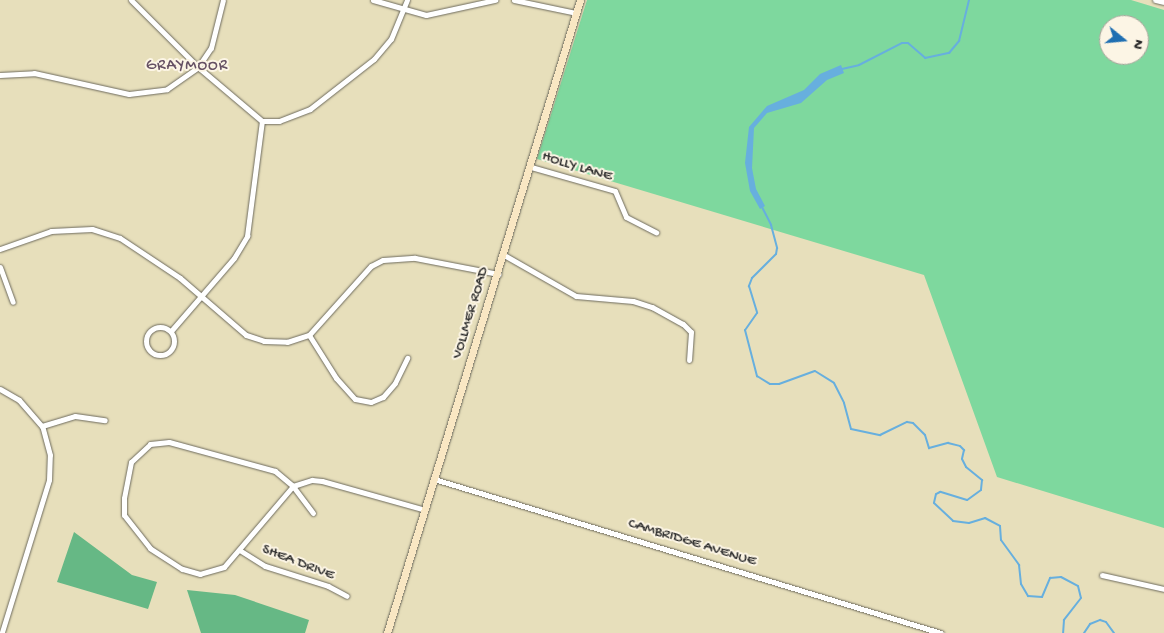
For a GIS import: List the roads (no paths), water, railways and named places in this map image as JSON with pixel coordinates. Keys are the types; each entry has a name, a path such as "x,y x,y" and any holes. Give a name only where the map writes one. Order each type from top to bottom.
{"main road":[{"name":"VOLLMER ROAD","path":"387,633 531,167 580,0"}],"street":[{"path":"131,0 198,67 262,121 278,121 302,113 358,71 391,39 405,9 407,0"},
{"path":"0,75 34,74 129,94 167,89 198,67 211,48 223,0"},
{"path":"373,0 426,15 494,0"},
{"path":"514,0 576,13"},
{"path":"1156,0 1164,2"},
{"path":"171,331 234,258 247,236 262,121"},
{"name":"HOLLY LANE","path":"531,167 615,191 626,217 656,232"},
{"path":"0,249 51,231 92,228 136,246 180,278 200,299 246,335 264,341 287,342 309,335 372,266 383,260 414,258 498,274"},
{"path":"504,255 576,296 633,301 652,307 683,324 691,332 689,360"},
{"path":"0,267 13,302"},
{"path":"158,326 171,331 174,340 172,349 164,354 150,351 146,338 150,330 158,326"},
{"path":"309,335 336,378 355,399 370,402 383,397 395,383 407,358"},
{"path":"0,389 19,400 42,426 50,455 49,480 2,632"},
{"path":"42,426 75,416 105,420"},
{"path":"313,513 293,486 275,471 169,442 150,444 131,462 124,498 124,515 150,548 182,569 200,574 224,567 241,551 261,521 293,486 312,480 322,481 425,510"},
{"name":"CAMBRIDGE AVENUE","path":"434,478 941,633"},
{"name":"SHEA DRIVE","path":"241,551 265,566 328,586 347,596"},
{"path":"1102,575 1164,589"}],"water":[{"path":"841,65 844,73 827,80 801,103 767,113 754,128 752,168 756,189 765,206 760,209 750,191 745,163 749,127 767,106 804,90 820,74"}],"waterway":[{"path":"842,69 859,65 902,43 908,43 925,58 949,53 959,41 969,0"},
{"path":"762,207 771,225 777,248 776,254 752,278 749,286 757,313 745,330 757,376 770,384 779,384 815,371 834,383 844,403 851,429 880,435 907,422 913,423 925,435 929,448 948,443 960,446 964,450 962,459 966,467 982,480 981,490 967,500 940,492 936,494 934,503 953,521 969,523 985,518 1000,526 1001,540 1019,565 1021,584 1028,596 1042,597 1050,578 1061,577 1078,586 1081,598 1064,620 1063,633"},
{"path":"1084,633 1090,624 1100,620 1106,622 1114,633"}],"district":[{"name":"GRAYMOOR","path":"187,67"}]}
